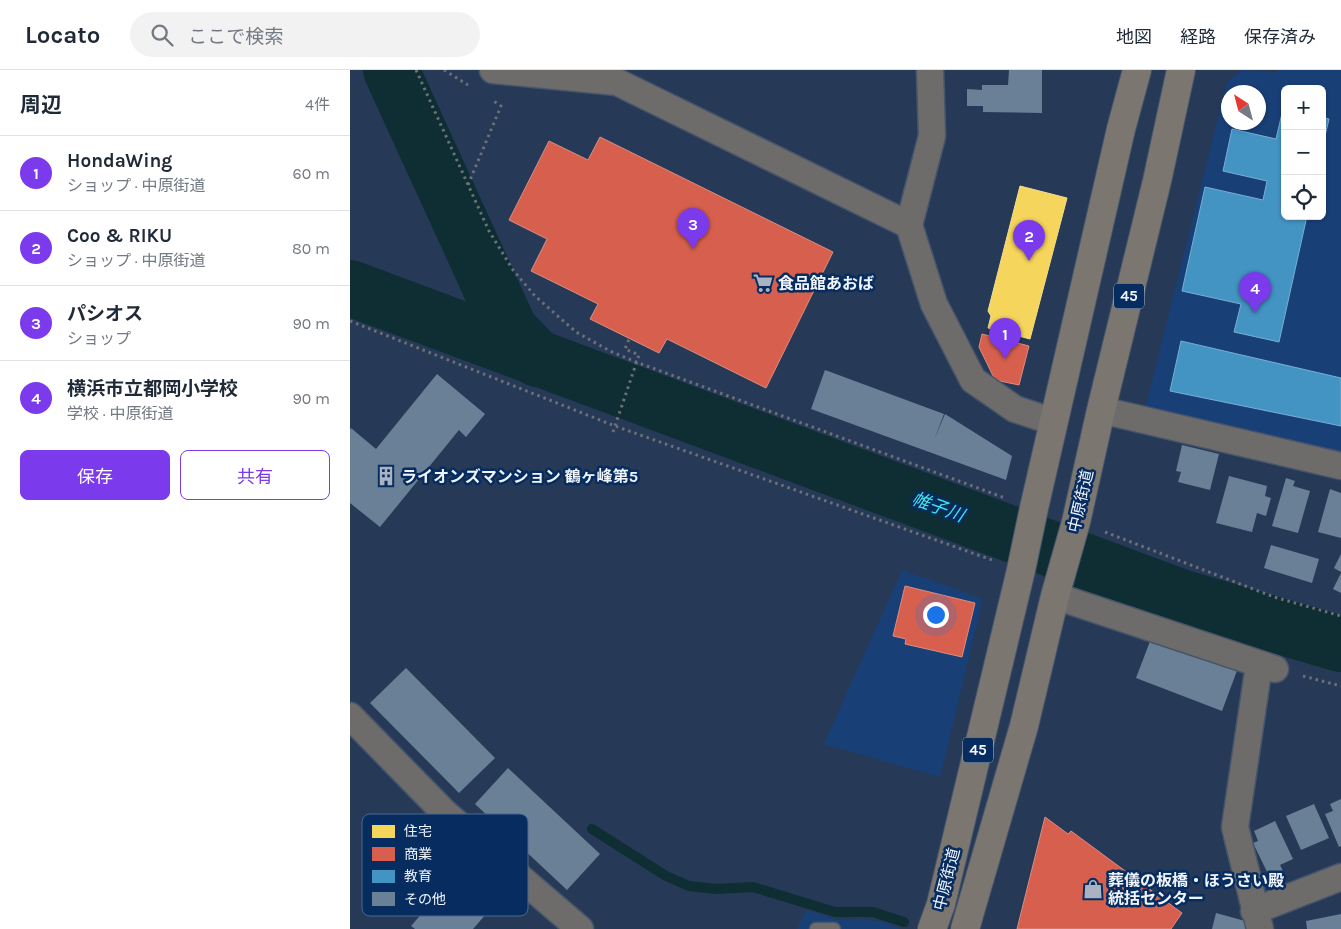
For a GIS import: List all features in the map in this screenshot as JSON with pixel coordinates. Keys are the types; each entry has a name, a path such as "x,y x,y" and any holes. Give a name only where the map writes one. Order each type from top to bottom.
{"main road":[{"name":"中原街道","path":"932,929 941,904 1021,570 1121,128 1137,70"},
{"name":"中原街道","path":"966,929 1024,726 1055,596 1076,522 1101,410 1157,181 1181,70"}],"street":[{"path":"493,70 617,82 909,225"},
{"path":"930,70 932,136 909,225 934,304 973,380 1015,409 1054,422"},
{"path":"1101,410 1341,466"},
{"path":"1055,596 1267,667 1235,827 1257,920 1341,878"},
{"path":"350,716 446,814"},
{"path":"528,884 580,929"}],"lane":[{"path":"816,929 834,929"}],"path":[{"path":"416,70 489,231 512,270 535,296 576,332 610,351 636,362 1034,508"},
{"path":"444,70 468,85"},
{"path":"468,185 501,106 485,96"},
{"path":"350,321 615,426 1021,570"},
{"path":"613,432 639,355 625,349 629,338"},
{"path":"1076,522 1114,534 1274,597 1341,616"},
{"path":"1267,667 1341,686"}],"shaded area":[{"path":"1242,70 1277,73 1277,70 1341,70 1341,453 1145,409 1221,106 1221,130 1266,130 1266,85 1226,85 1227,82"},
{"path":"902,570 983,599 940,777 824,744"},
{"path":"806,910 837,920 860,919 884,922 900,929 797,929"}],"building: 住宅":[{"path":"1020,186 1067,198 1030,339 988,328 991,316 988,311"}],"building: 商業":[{"path":"600,137 833,252 766,388 667,339 659,353 590,319 598,304 531,271 547,239 509,220 549,141 588,160"},
{"path":"982,334 1029,346 1019,385 995,380 979,347"},
{"path":"905,586 975,603 962,657 905,644 906,639 893,636"},
{"path":"1045,817 1068,834 1071,831 1182,913 1171,929 1017,929"}],"building: 教育":[{"path":"1281,118 1281,220 1306,220 1279,342 1234,332 1241,304 1182,291 1205,187 1263,200 1267,181 1223,171 1232,130 1276,139"},
{"path":"1326,118 1329,119 1326,132"},
{"path":"1181,341 1341,378 1341,426 1170,391"}],"building: その他":[{"path":"1009,70 1042,70 1042,113 983,112 983,106 967,106 967,89 982,90 982,85 1008,85"},
{"path":"825,370 944,414 934,440 945,414 1012,456 1006,480 811,409"},
{"name":"ライオンズマンション 鶴ヶ峰第5","path":"437,374 485,414 466,437 459,430 380,527 350,503 350,430 351,428 376,449"},
{"path":"1182,445 1219,454 1210,490 1178,482 1181,472 1176,471"},
{"path":"1229,476 1267,486 1265,496 1271,498 1266,516 1257,513 1252,532 1216,523"},
{"path":"1286,478 1295,481 1293,486 1310,491 1298,533 1272,526"},
{"path":"1330,489 1341,493 1341,538 1318,532"},
{"path":"1271,545 1319,559 1312,583 1264,568"},
{"path":"1341,554 1341,572 1334,568"},
{"path":"1341,573 1341,593 1333,589"},
{"path":"1152,636 1238,668 1222,711 1136,678"},
{"path":"406,668 495,758 459,793 370,703"},
{"path":"508,768 600,854 567,890 528,854 528,814 486,814 475,804"},
{"path":"1341,799 1341,846 1339,847 1325,814 1333,811 1330,804"},
{"path":"1314,804 1329,838 1301,850 1286,816"},
{"path":"1275,821 1293,859 1280,865 1284,873 1271,880 1253,843 1258,841 1254,831"},
{"path":"1216,913 1245,921 1245,929 1212,929"},
{"path":"1341,914 1341,929 1307,929 1306,921"},
{"path":"420,916 484,916 473,929 415,929 411,926"}],"waterway":[{"path":"391,70 510,330 538,359"},
{"name":"帷子川","path":"350,288 1183,598 1341,644"},
{"path":"592,829 666,876 689,886 716,889 753,887 835,912 873,912 904,922"}],"place":[{"name":"パシオス","path":"693,249"},
{"name":"Coo & RIKU","path":"1029,261"},
{"name":"食品館あおば","path":"763,283"},
{"name":"横浜市立都岡小学校","path":"1255,313"},
{"name":"HondaWing","path":"1005,359"},
{"name":"ライオンズマンション 鶴ヶ峰第5","path":"386,476"},
{"name":"葬儀の板橋・ほうさい殿 統括センター","path":"1093,889"}]}
